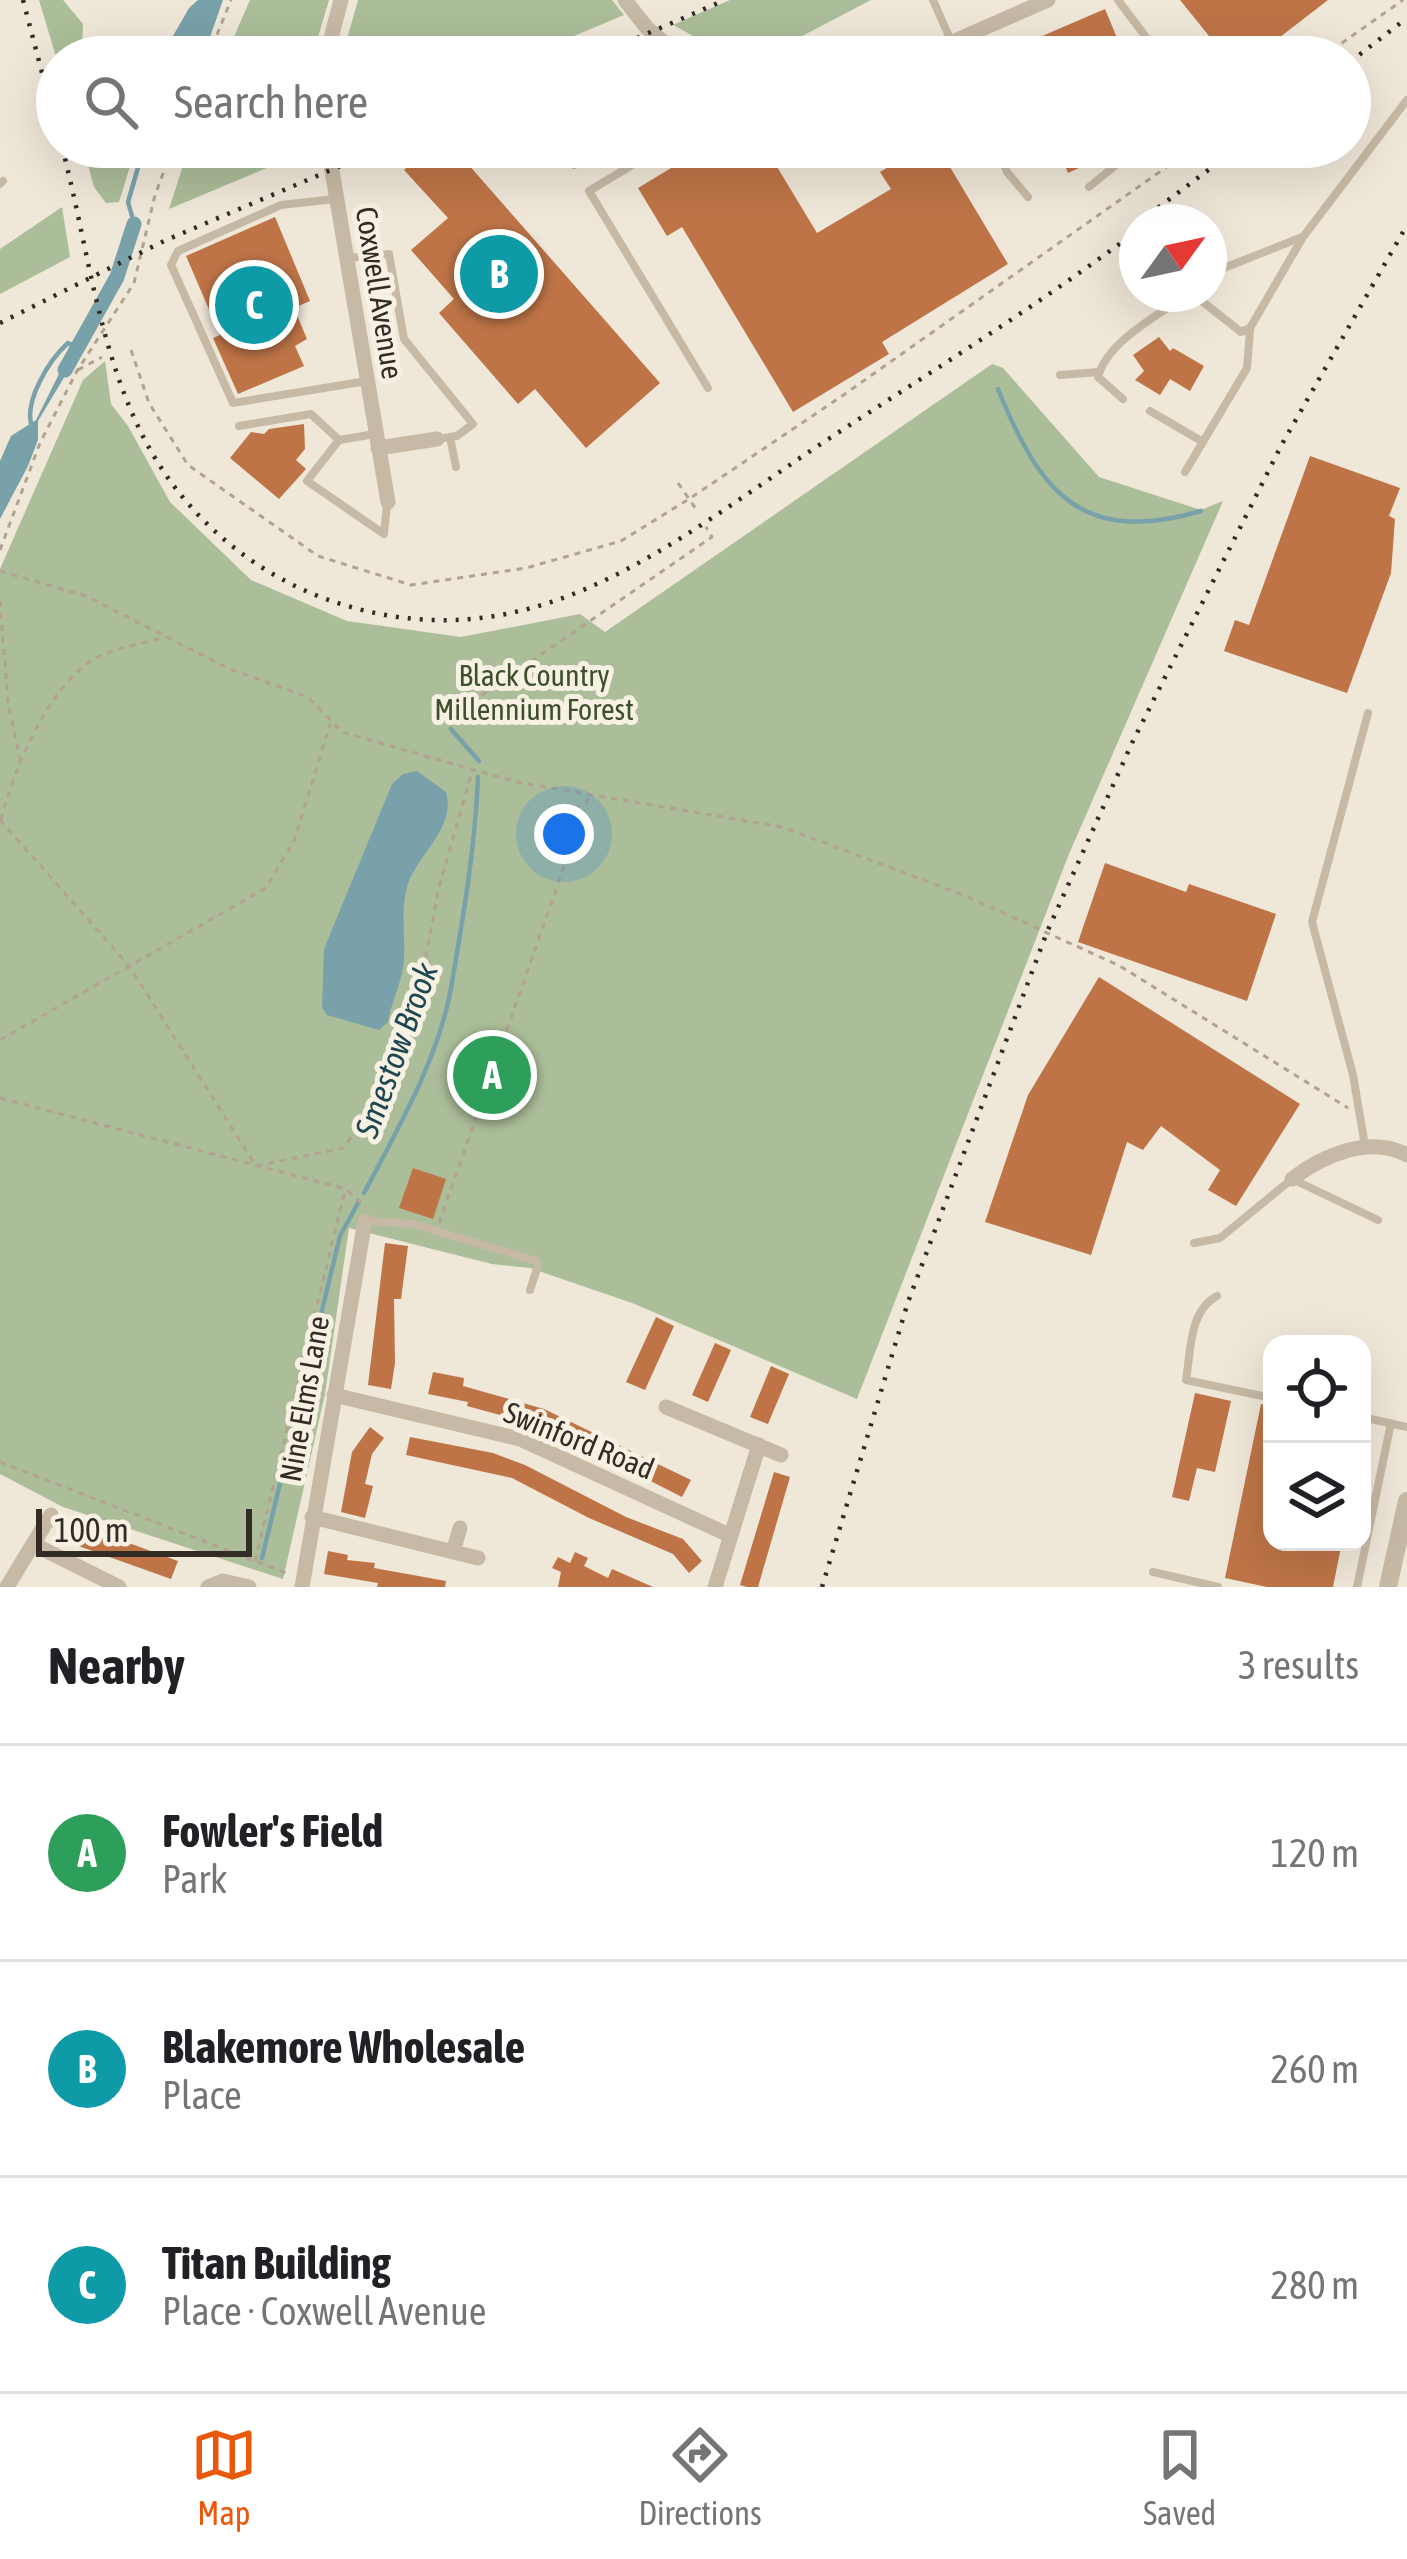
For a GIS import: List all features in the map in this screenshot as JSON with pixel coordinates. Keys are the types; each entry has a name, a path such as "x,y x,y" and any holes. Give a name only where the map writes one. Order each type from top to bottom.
{"street":[{"path":"332,36 341,0"},
{"path":"625,0 656,36"},
{"path":"966,36 1048,0"},
{"name":"Coxwell Avenue","path":"331,168 388,502"},
{"path":"377,441 444,438"},
{"path":"1292,1179 1312,1163 1365,1148 1390,1146 1407,1155"},
{"name":"Nine Elms Lane","path":"303,1583 365,1221"},
{"name":"Swinford Road","path":"334,1395 520,1439 729,1535"},
{"path":"666,1407 781,1455"},
{"path":"715,1587 759,1445"},
{"path":"1388,1587 1407,1501"},
{"path":"7,1587 51,1515"},
{"path":"312,1517 478,1558"},
{"path":"453,1552 460,1528"},
{"path":"33,1544 119,1587"},
{"path":"208,1587 223,1581 249,1587"}],"lane":[{"path":"933,0 949,36"},
{"path":"1118,0 1145,36"},
{"path":"1371,147 1407,100"},
{"path":"627,168 589,191 708,388"},
{"path":"1005,168 1028,196"},
{"path":"1089,188 1113,168"},
{"path":"1185,472 1247,368 1250,328 1303,237 1355,168"},
{"path":"336,199 281,205 178,251 171,265 233,404 367,381"},
{"path":"1227,267 1303,237"},
{"path":"346,258 388,254 404,339 473,424 444,438 456,467"},
{"path":"1123,399 1103,385 1101,363 1162,312"},
{"path":"1216,312 1241,332 1250,328"},
{"path":"1060,375 1099,372"},
{"path":"1150,411 1203,442"},
{"path":"239,426 310,414 339,440 377,441"},
{"path":"339,440 308,481 384,534 388,502"},
{"path":"1365,1148 1353,1075 1312,922 1368,713"},
{"path":"1193,1244 1220,1238 1292,1179 1378,1220"},
{"path":"365,1221 413,1224 536,1261 530,1290"},
{"path":"1217,1296 1203,1304 1196,1321 1186,1379 1263,1396"},
{"path":"1371,1419 1407,1427"},
{"path":"1357,1587 1391,1424"},
{"path":"1153,1572 1218,1587"}],"path":[{"path":"216,36 231,0"},
{"path":"1352,36 1403,0"},
{"path":"0,550 40,442 77,371 134,283 165,168"},
{"path":"688,499 1165,168"},
{"path":"77,371 102,357"},
{"path":"678,483 698,512"},
{"path":"462,709 712,537 706,527"},
{"path":"0,571 86,596 230,669 308,697 342,732 473,770 782,827 966,896 1120,966 1358,1113"},
{"path":"0,602 8,703 21,765"},
{"path":"167,637 101,656 73,674 46,709 0,820 130,968 256,1166"},
{"path":"0,1040 266,888 294,841 329,719"},
{"path":"256,1166 343,1148 389,1086 419,992 439,886 473,770"},
{"path":"436,1231 590,795"},
{"path":"0,1098 346,1189 366,1204 365,1221"},
{"path":"255,1561 346,1189"},
{"path":"0,1462 303,1583"}],"green space":[{"path":"39,0 63,0 83,24 82,36 50,36"},
{"path":"250,0 329,0 318,36 234,36"},
{"path":"358,0 612,0 624,15 574,36 348,36"},
{"path":"730,0 871,0 802,36 693,36 673,25"},
{"path":"89,168 130,168 119,202 106,203 94,187"},
{"path":"182,168 267,168 169,209"},
{"path":"62,207 70,257 0,294 0,249"},
{"name":"Black Country Millennium Forest","path":"105,361 111,404 170,502 251,580 347,621 461,637 580,614 605,632 992,364 1003,368 1099,477 1201,510 1223,501 1069,854 857,1399 632,1303 530,1268 492,1264 349,1228 325,1394 283,1579 63,1507 0,1474 0,569 83,380"}],"water":[{"path":"198,0 223,0 210,36 173,36"},
{"path":"70,341 75,359 38,421 38,440 28,466 0,519 0,461 11,436 36,420 68,356"},
{"path":"417,771 446,792 448,805 441,828 408,884 403,968 388,1022 379,1030 327,1015 322,1008 324,949 392,784 403,774"}],"building":[{"path":"1180,0 1328,0 1281,36 1209,36"},
{"path":"1105,9 1116,36 1042,36"},
{"path":"471,168 660,383 586,448 535,389 518,404 439,313 454,299 411,250 448,218 404,170"},
{"path":"671,168 778,168 817,233 891,189 880,172 887,168 951,168 1008,264 882,342 889,354 793,412 682,227 667,236 638,188"},
{"path":"275,217 310,301 294,308 307,339 295,346 304,366 238,394 213,338 220,335 186,256"},
{"path":"1159,337 1170,351 1173,348 1204,366 1190,391 1170,379 1160,395 1135,380 1144,371 1133,355"},
{"path":"304,424 305,449 296,460 306,469 279,499 230,458 251,432 264,434 269,429"},
{"path":"1310,456 1400,488 1389,516 1395,519 1391,573 1347,693 1224,651 1235,620 1249,625"},
{"path":"1105,863 1186,892 1189,884 1276,914 1247,1001 1078,942"},
{"path":"1099,977 1300,1104 1236,1206 1208,1190 1220,1170 1161,1126 1143,1150 1127,1142 1091,1255 985,1222 1028,1095"},
{"path":"413,1168 446,1179 433,1219 399,1208"},
{"path":"385,1243 408,1246 401,1299 394,1299 391,1389 368,1385"},
{"path":"656,1317 674,1326 645,1390 626,1382"},
{"path":"715,1343 731,1350 708,1402 692,1395"},
{"path":"771,1366 789,1374 768,1424 750,1417"},
{"path":"433,1372 464,1378 463,1386 544,1409 691,1480 682,1497 526,1418 525,1422 428,1394"},
{"path":"1195,1393 1231,1401 1215,1472 1197,1468 1189,1501 1172,1497"},
{"path":"1263,1404 1263,1551 1340,1551 1333,1587 1267,1587 1225,1578"},
{"path":"370,1427 384,1438 372,1454 365,1484 373,1486 365,1518 341,1512 352,1452"},
{"path":"410,1437 493,1453 525,1465 626,1517 683,1539 702,1561 689,1573 673,1554 512,1478 406,1455"},
{"path":"774,1472 790,1477 758,1587 747,1587 740,1585"},
{"path":"77,1524 178,1561 171,1579 70,1543"},
{"path":"328,1551 348,1555 347,1560 375,1563 374,1568 446,1581 445,1587 377,1587 378,1583 324,1574"},
{"path":"575,1552 588,1558 584,1566 608,1578 612,1569 653,1587 558,1587 561,1572 552,1568 558,1557 570,1563"}],"waterway":[{"path":"132,216 128,202 138,168"},
{"path":"65,370 117,277 134,224"},
{"path":"32,427 31,406 46,370 68,343 78,347"},
{"path":"998,389 1031,457 1049,483 1071,502 1096,515 1125,521 1201,511"},
{"name":"Smestow Brook","path":"451,729 479,761"},
{"name":"Smestow Brook","path":"364,1193 415,1093 445,1014 468,883 478,777"},
{"name":"Smestow Brook","path":"262,1558 340,1236 358,1203"}],"railway":[{"path":"23,0 36,50"},
{"path":"642,36 725,0"},
{"path":"1371,46 1407,18"},
{"path":"67,168 99,311 123,391 140,430 175,487 229,543 294,586 394,616 464,619 531,608 594,585 715,516 1119,244"},
{"path":"0,323 164,241 336,168"},
{"path":"1163,204 1211,168"},
{"path":"822,1587 908,1302 1047,932 1132,743 1282,444 1407,225"}],"place":[{"name":"Blakemore Wholesale","path":"499,274"},
{"name":"Titan Building","path":"254,305"},
{"name":"Fowler's Field","path":"492,1075"}]}
